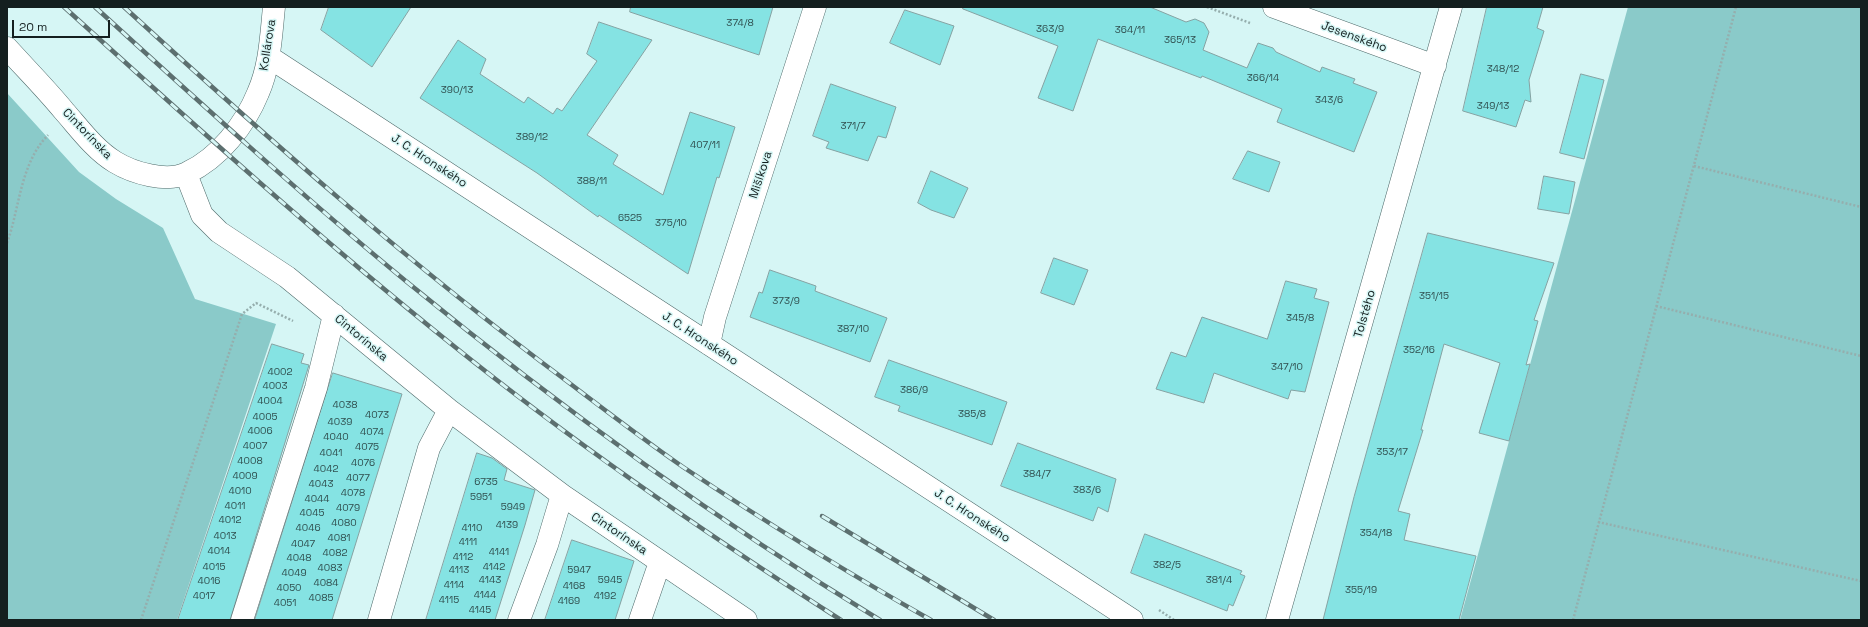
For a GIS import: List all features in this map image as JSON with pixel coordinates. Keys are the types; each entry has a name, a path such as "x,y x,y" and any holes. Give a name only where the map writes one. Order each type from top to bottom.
{"street":[{"name":"Kollárova","path":"186,174 207,160 228,141 246,117 259,92 269,57 274,7"},
{"name":"Mišíkova","path":"709,344 717,309 815,7"},
{"name":"Jesenského","path":"1274,7 1435,66"},
{"name":"Tolstého","path":"1277,620 1451,7"},
{"name":"Cintorínska","path":"7,48 94,145 114,162 130,170 150,176 167,177 186,174 202,215 219,232 287,277 449,410 562,495 746,620"},
{"name":"J. C. Hronského","path":"269,57 1132,620"},
{"path":"242,620 316,388 334,315"},
{"path":"379,620 429,448 449,410"},
{"path":"519,620 562,495"},
{"path":"640,620 660,562"}],"path":[{"path":"1572,620 1736,7"},
{"path":"7,243 15,220 27,166 41,143 68,115"},
{"path":"1694,166 1861,207"},
{"path":"141,620 242,314 256,303 328,338"},
{"path":"1656,306 1861,356"},
{"path":"1598,522 1861,581"}],"shaded area":[{"path":"1628,7 1861,7 1861,620 1460,620"},
{"path":"7,93 79,172 116,199 163,228 195,299 276,324 177,620 7,620"}],"building":[{"path":"329,7 411,7 372,67 321,30"},
{"path":"631,7 773,7 759,55 630,12"},
{"path":"963,7 1150,7 1186,22 1195,19 1204,23 1209,32 1203,50 1247,68 1258,43 1273,48 1276,52 1320,72 1322,67 1355,79 1353,83 1377,92 1354,152 1277,122 1282,109 1202,76 1201,78 1098,39 1073,111 1038,98 1058,46 963,9"},
{"path":"1487,7 1543,7 1537,28 1544,31 1529,80 1531,102 1525,100 1516,127 1463,111"},
{"path":"905,10 954,26 940,65 890,43"},
{"path":"599,22 652,40 587,135 618,155 613,164 663,195 690,112 735,127 719,178 717,177 688,274 599,215 598,217 537,173 420,98 458,40 486,59 480,74 524,103 528,97 553,114 557,108 562,111 597,61 587,54"},
{"path":"1581,74 1604,80 1584,159 1560,153"},
{"path":"831,84 896,107 886,138 878,136 868,161 826,148 829,142 813,136"},
{"path":"1248,151 1280,162 1269,192 1233,179"},
{"path":"931,171 968,188 954,218 931,210 918,203"},
{"path":"1544,176 1575,182 1569,214 1538,209"},
{"path":"1428,233 1554,263 1534,320 1538,321 1526,365 1530,364 1509,441 1479,433 1500,363 1444,344 1421,430 1423,430 1398,511 1410,514 1404,540 1476,556 1459,620 1323,620 1354,497"},
{"path":"1054,258 1088,270 1074,305 1041,293"},
{"path":"770,270 816,286 815,291 887,318 870,362 750,317 759,292 762,293"},
{"path":"1286,281 1317,289 1314,298 1329,302 1305,392 1291,390 1288,399 1214,373 1204,403 1156,389 1171,352 1186,357 1202,317 1267,339"},
{"path":"272,344 304,354 301,363 309,365 230,620 178,620"},
{"path":"889,360 1007,402 992,445 898,411 900,406 875,397"},
{"path":"333,373 402,394 332,620 255,620"},
{"path":"1018,443 1116,479 1108,512 1098,507 1093,521 1001,486"},
{"path":"477,453 492,458 507,469 504,480 535,490 525,525 495,620 426,620"},
{"path":"1145,534 1242,571 1240,574 1245,576 1233,606 1229,604 1227,611 1131,573"},
{"path":"572,540 634,561 615,620 545,620"}],"railway":[{"path":"64,7 306,223 501,384 644,489 841,620"},
{"path":"95,7 210,112 327,215 464,328 579,416 697,501 818,582 880,620"},
{"path":"124,7 286,153 397,247 510,338 639,436 744,507 837,565 931,620"},
{"path":"822,516 994,620"}]}
